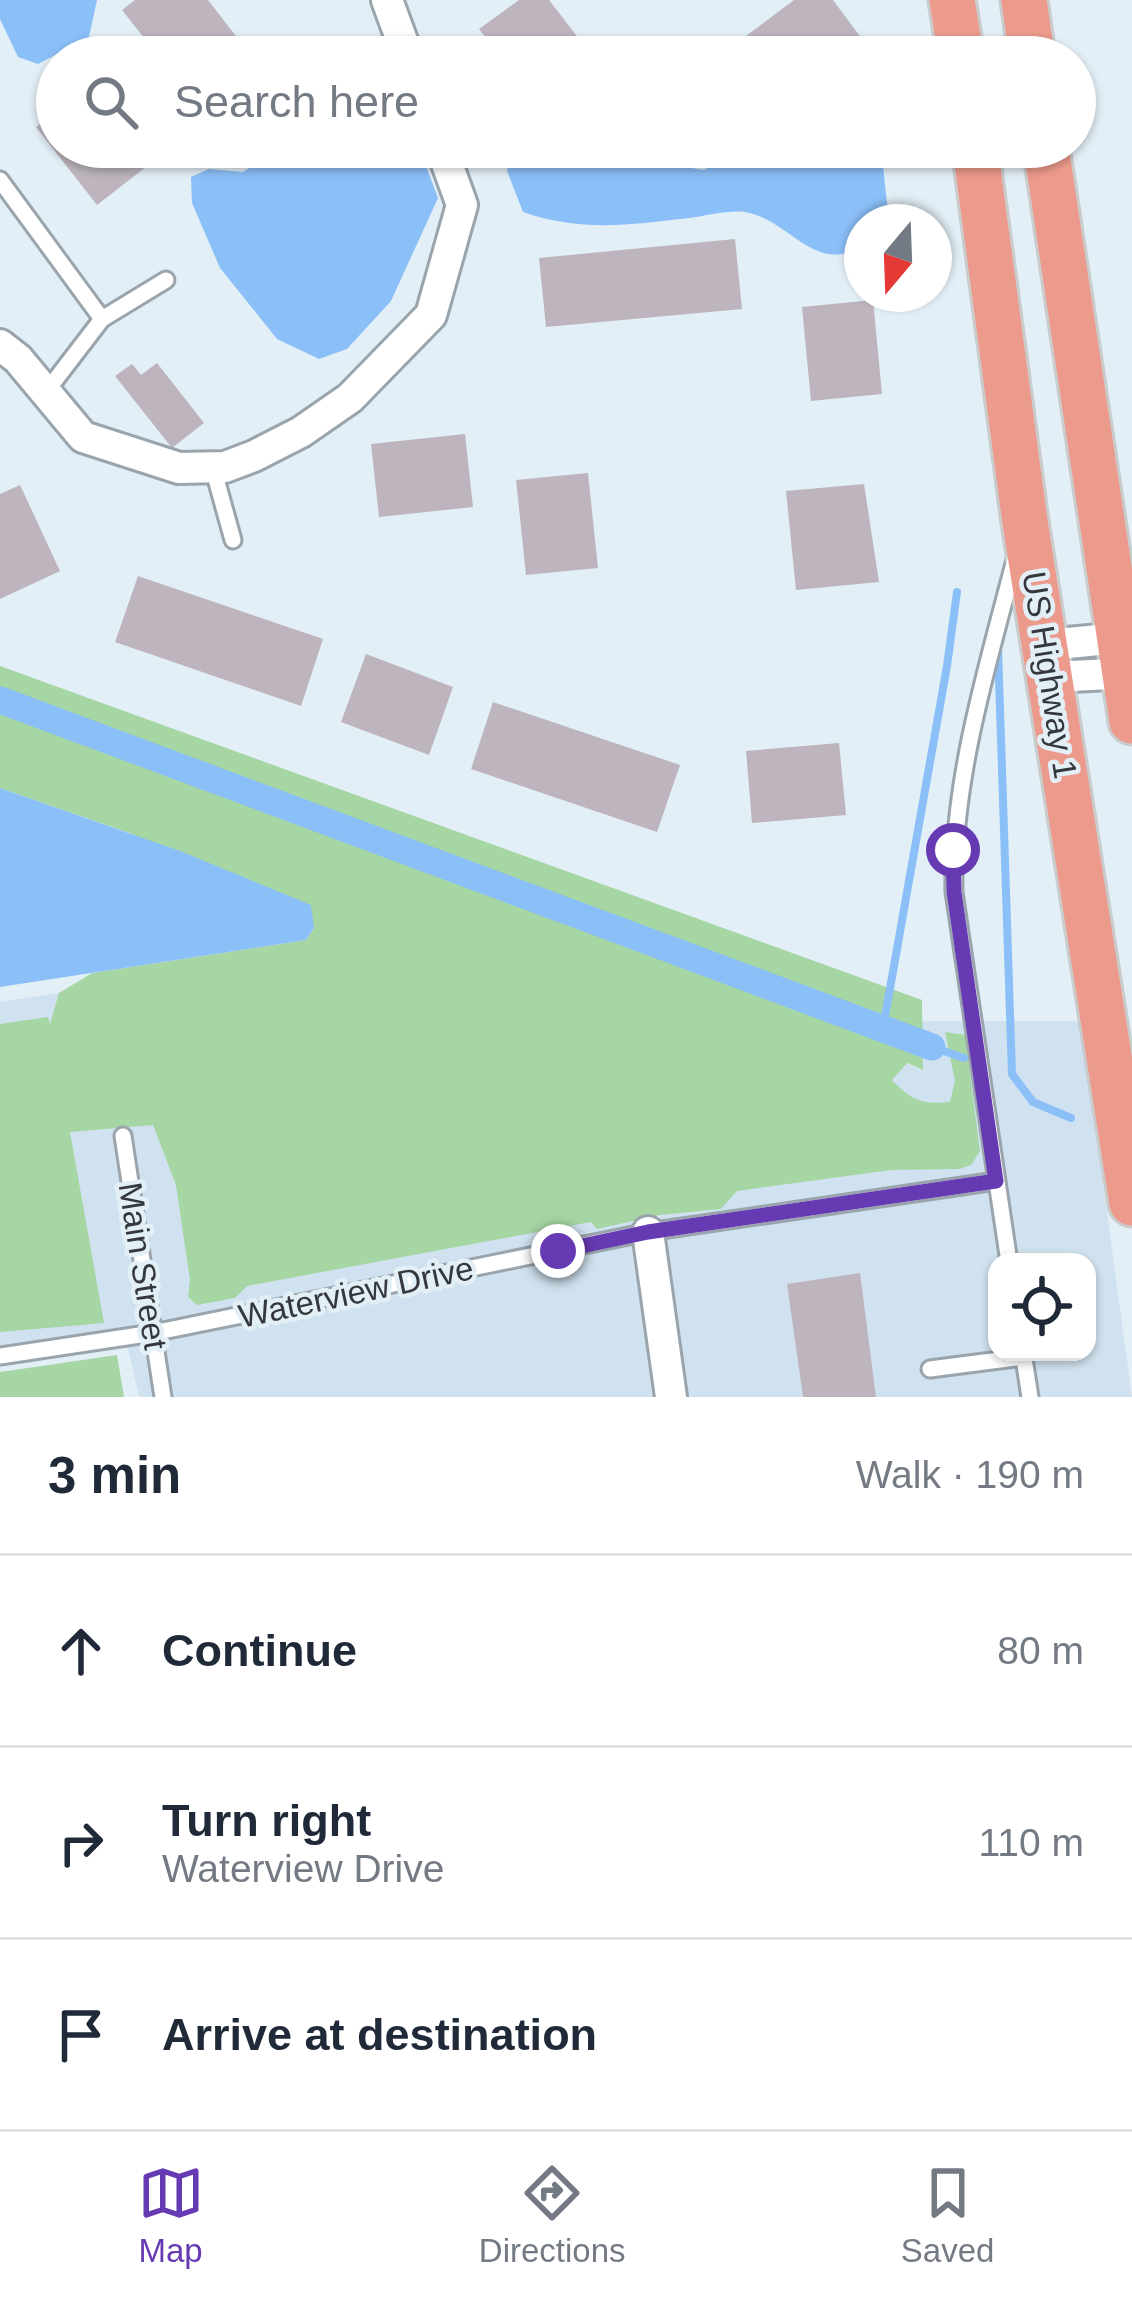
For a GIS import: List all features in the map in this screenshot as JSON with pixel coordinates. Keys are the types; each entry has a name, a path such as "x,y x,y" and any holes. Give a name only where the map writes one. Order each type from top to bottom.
{"main road":[{"path":"952,0 958,36"},
{"path":"1024,0 1029,36"},
{"name":"US Highway 1","path":"978,168 1025,522 1132,1203"},
{"path":"1049,168 1127,655 1132,721"}],"street":[{"path":"387,0 400,36"},
{"path":"0,346 18,359 83,437 179,468 213,468 254,457 333,410 376,375 431,315 462,205 449,168"},
{"path":"1048,661 1127,655"},
{"path":"648,1232 671,1397"}],"lane":[{"path":"0,180 102,319"},
{"path":"46,392 102,319 166,280"},
{"path":"213,468 232,541"},
{"path":"1008,1253 954,892 953,850 982,686 1025,522"},
{"name":"Main Street","path":"123,1136 163,1397"},
{"name":"Waterview Drive","path":"0,1356 153,1333 648,1232 996,1181"},
{"path":"930,1369 988,1360"},
{"path":"1024,1361 1030,1397"}],"shaded area":[{"path":"411,870 601,940 922,1070 922,1021 1081,1021 1132,1397 686,1397 659,1214 632,1221 657,1397 139,1397 127,1343 0,1357 0,1002 308,955"}],"green space":[{"path":"0,666 922,1000 923,1070 907,1063 892,1080 918,1100 950,1102 955,1081 945,1032 965,1035 980,1151 971,1165 959,1169 891,1170 737,1191 721,1209 660,1215 597,1229 591,1222 247,1286 235,1298 197,1305 188,1297 190,1280 176,1185 153,1125 70,1132 104,1323 0,1332 0,1024 48,1017 50,1024 59,993 92,973 306,940 313,930 132,834 0,788"},
{"path":"117,1355 124,1397 0,1397 0,1372"}],"water":[{"path":"0,0 97,0 89,36 36,36 36,63 18,57 0,19"},
{"path":"249,168 427,168 438,198 391,301 347,349 319,359 277,339 220,268 192,203 191,177 209,169 243,172"},
{"path":"508,168 883,168 887,204 844,204 844,254 815,250 745,212 605,225 523,212"},
{"path":"0,788 180,851 311,905 314,928 306,940 0,987"}],"building":[{"path":"135,0 208,0 236,36 142,36 122,10"},
{"path":"519,0 549,0 577,36 484,36 479,29"},
{"path":"794,0 833,0 860,36 746,36"},
{"path":"68,168 145,168 97,205"},
{"path":"735,239 742,309 546,327 539,258"},
{"path":"844,303 844,312 874,312 882,394 811,401 802,307"},
{"path":"157,363 204,423 172,448 115,376 132,364 141,375"},
{"path":"465,434 473,507 379,517 371,444"},
{"path":"588,473 598,568 526,575 516,480"},
{"path":"864,484 879,582 796,590 786,491"},
{"path":"20,485 60,571 0,599 0,494"},
{"path":"138,576 323,639 301,706 115,642"},
{"path":"366,654 453,687 429,755 341,722"},
{"path":"493,702 680,765 657,832 471,769"},
{"path":"839,743 846,815 752,823 746,751"},
{"path":"860,1273 876,1397 803,1397 787,1284"}],"waterway":[{"path":"883,1028 957,592"},
{"path":"998,648 1012,1074 1033,1102 1071,1118"},
{"path":"0,700 932,1047"},
{"path":"932,1047 964,1058"}],"route":[{"path":"558,1251 648,1232 996,1181 954,892 953,850"}]}
